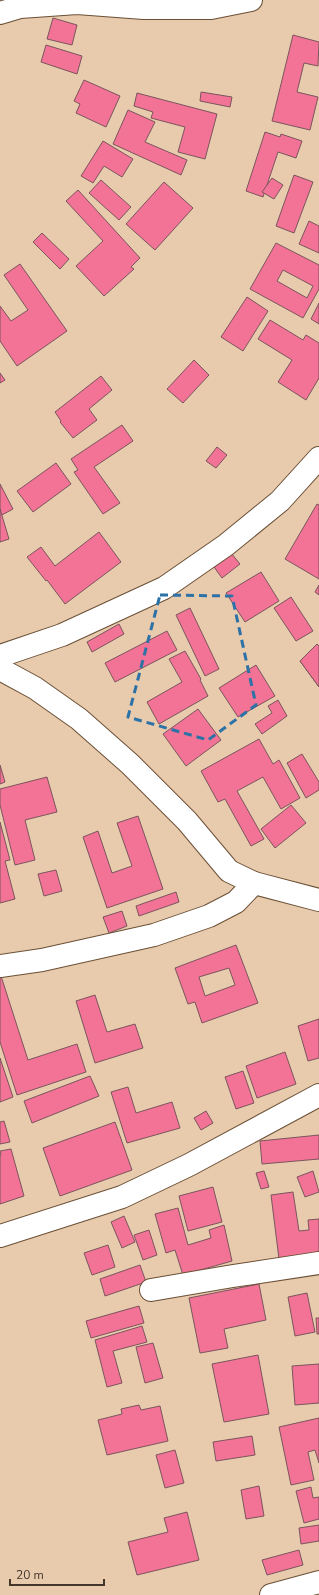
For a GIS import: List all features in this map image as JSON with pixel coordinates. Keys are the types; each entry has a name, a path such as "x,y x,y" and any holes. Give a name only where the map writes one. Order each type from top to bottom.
{"street":[{"path":"0,13 20,7 77,3 144,8 211,8 251,0"},
{"path":"0,656 62,635 164,588 226,545 280,501 319,458"},
{"path":"0,670 35,688 79,719 130,764 160,794 187,822 229,871 254,883 319,900"},
{"path":"0,966 42,960 154,935 209,916 236,902 254,883"},
{"path":"0,1236 122,1197 189,1165 319,1095"},
{"path":"151,1290 233,1276 319,1264"},
{"path":"271,1595 319,1582"}],"highlighted area":[{"path":"160,595 232,596 256,705 208,740 128,717"}],"building":[{"path":"53,18 77,25 72,45 47,39"},
{"path":"293,35 319,42 318,66 304,63 297,92 318,97 310,130 272,121"},
{"path":"46,45 82,56 77,74 41,62"},
{"path":"84,80 120,96 106,127 76,113 80,104 74,101"},
{"path":"201,92 232,97 230,107 200,101"},
{"path":"137,93 217,114 205,159 178,152 185,127 151,118 153,112 134,106"},
{"path":"128,110 155,122 145,142 187,160 181,175 113,144"},
{"path":"265,132 280,137 281,134 302,141 296,158 278,152 263,197 246,191"},
{"path":"103,141 133,159 122,177 104,166 93,183 81,176"},
{"path":"294,175 313,182 294,233 276,226"},
{"path":"272,178 283,185 274,199 262,192"},
{"path":"101,180 131,207 119,220 89,193"},
{"path":"164,182 193,208 155,250 126,224"},
{"path":"78,190 140,258 131,267 134,269 104,296 76,266 103,241 66,201"},
{"path":"309,221 319,226 319,253 299,244"},
{"path":"42,233 69,259 60,269 33,242"},
{"path":"276,243 319,265 319,289 303,318 250,289","holes":["283,270 313,286 307,298 277,281"]},
{"path":"20,264 67,331 17,366 0,341 0,306 11,321 28,310 4,275"},
{"path":"247,297 268,311 243,351 221,337"},
{"path":"319,303 319,324 311,319"},
{"path":"270,320 303,340 306,335 319,343 319,378 306,400 278,382 292,360 258,339"},
{"path":"194,360 209,375 183,403 167,389"},
{"path":"0,373 5,380 0,383"},
{"path":"101,376 112,390 89,409 97,420 73,438 60,422 61,421 55,412"},
{"path":"122,425 133,441 94,467 120,503 103,514 74,472 78,470 71,459"},
{"path":"217,447 227,455 216,468 206,461"},
{"path":"56,463 71,484 33,512 17,491"},
{"path":"0,484 13,509 0,516"},
{"path":"317,504 319,505 319,579 285,559"},
{"path":"0,509 9,539 0,542"},
{"path":"99,532 121,562 65,604 27,557 41,547 55,566"},
{"path":"231,553 240,564 222,578 214,567"},
{"path":"261,572 279,601 245,622 226,593"},
{"path":"319,585 319,595 315,592"},
{"path":"291,597 313,631 296,641 274,608"},
{"path":"190,608 219,669 205,676 176,615"},
{"path":"119,624 124,634 92,652 87,642"},
{"path":"167,631 177,650 115,682 105,663"},
{"path":"317,644 319,646 319,687 300,661"},
{"path":"317,644 319,646 319,687 300,661"},
{"path":"185,651 201,679 200,680 208,696 159,724 147,702 182,682 169,659"},
{"path":"256,665 275,696 238,717 219,688"},
{"path":"278,700 287,716 262,734 255,724 272,713 268,706"},
{"path":"198,709 221,740 186,766 163,734"},
{"path":"259,739 273,764 279,760 300,798 281,809 263,777 237,791 264,839 251,846 225,799 218,802 201,771"},
{"path":"302,754 319,782 319,790 306,798 287,763"},
{"path":"0,765 5,782 0,784"},
{"path":"47,777 57,812 25,820 35,860 15,865 0,805 0,789"},
{"path":"291,805 306,823 275,848 261,829"},
{"path":"138,816 163,889 107,908 83,837 98,831 112,873 132,866 117,823"},
{"path":"0,822 10,860 5,861 15,899 0,903"},
{"path":"56,870 62,891 44,896 38,874"},
{"path":"176,892 179,902 139,916 136,906"},
{"path":"122,911 127,926 109,933 103,917"},
{"path":"236,945 258,1003 202,1023 195,1002 188,1004 175,968","holes":["229,968 235,985 205,996 199,977"]},
{"path":"0,976 28,1060 77,1044 86,1072 17,1095 0,1042"},
{"path":"95,995 107,1032 135,1024 143,1048 95,1063 76,1001"},
{"path":"319,1019 319,1058 308,1061 298,1026"},
{"path":"285,1052 296,1084 257,1098 246,1066"},
{"path":"0,1058 13,1097 0,1102"},
{"path":"243,1071 254,1103 236,1109 225,1077"},
{"path":"90,1076 99,1096 32,1123 24,1101"},
{"path":"128,1087 136,1113 172,1102 180,1128 127,1143 111,1092"},
{"path":"206,1111 213,1123 201,1130 194,1118"},
{"path":"4,1121 10,1142 0,1144 0,1122"},
{"path":"115,1122 132,1170 60,1196 43,1148"},
{"path":"319,1135 319,1159 262,1164 260,1141"},
{"path":"11,1149 24,1196 0,1204 0,1151"},
{"path":"264,1171 269,1187 261,1189 256,1173"},
{"path":"313,1171 319,1192 305,1197 297,1177"},
{"path":"213,1187 222,1222 188,1231 179,1196"},
{"path":"293,1192 299,1231 309,1230 308,1220 319,1219 319,1254 279,1259 271,1195"},
{"path":"178,1208 188,1245 211,1238 209,1230 224,1225 232,1261 183,1275 175,1250 166,1253 155,1214"},
{"path":"124,1216 135,1242 122,1248 111,1222"},
{"path":"149,1230 157,1255 143,1260 134,1235"},
{"path":"108,1245 115,1267 92,1275 84,1253"},
{"path":"140,1265 146,1282 105,1296 100,1279"},
{"path":"259,1284 266,1320 224,1329 228,1348 200,1353 189,1298"},
{"path":"307,1293 315,1332 295,1336 288,1297"},
{"path":"139,1306 144,1323 91,1338 86,1321"},
{"path":"316,1318 319,1318 319,1334 317,1334"},
{"path":"142,1326 147,1342 113,1351 122,1383 107,1387 95,1340"},
{"path":"153,1343 163,1378 145,1383 136,1347"},
{"path":"258,1355 269,1414 224,1422 212,1364"},
{"path":"319,1364 319,1403 295,1405 292,1366"},
{"path":"139,1405 141,1410 160,1406 168,1441 107,1455 98,1420 122,1414 121,1409"},
{"path":"319,1418 319,1463 315,1450 308,1452 314,1480 291,1485 279,1427"},
{"path":"252,1436 255,1455 216,1461 213,1442"},
{"path":"175,1450 184,1483 165,1488 156,1455"},
{"path":"259,1486 264,1516 246,1519 241,1490"},
{"path":"311,1487 313,1498 319,1497 319,1519 304,1523 296,1491"},
{"path":"187,1512 199,1560 137,1575 128,1542 168,1532 164,1518"},
{"path":"319,1525 319,1541 301,1544 299,1528"},
{"path":"299,1550 303,1565 267,1575 262,1560"}]}
